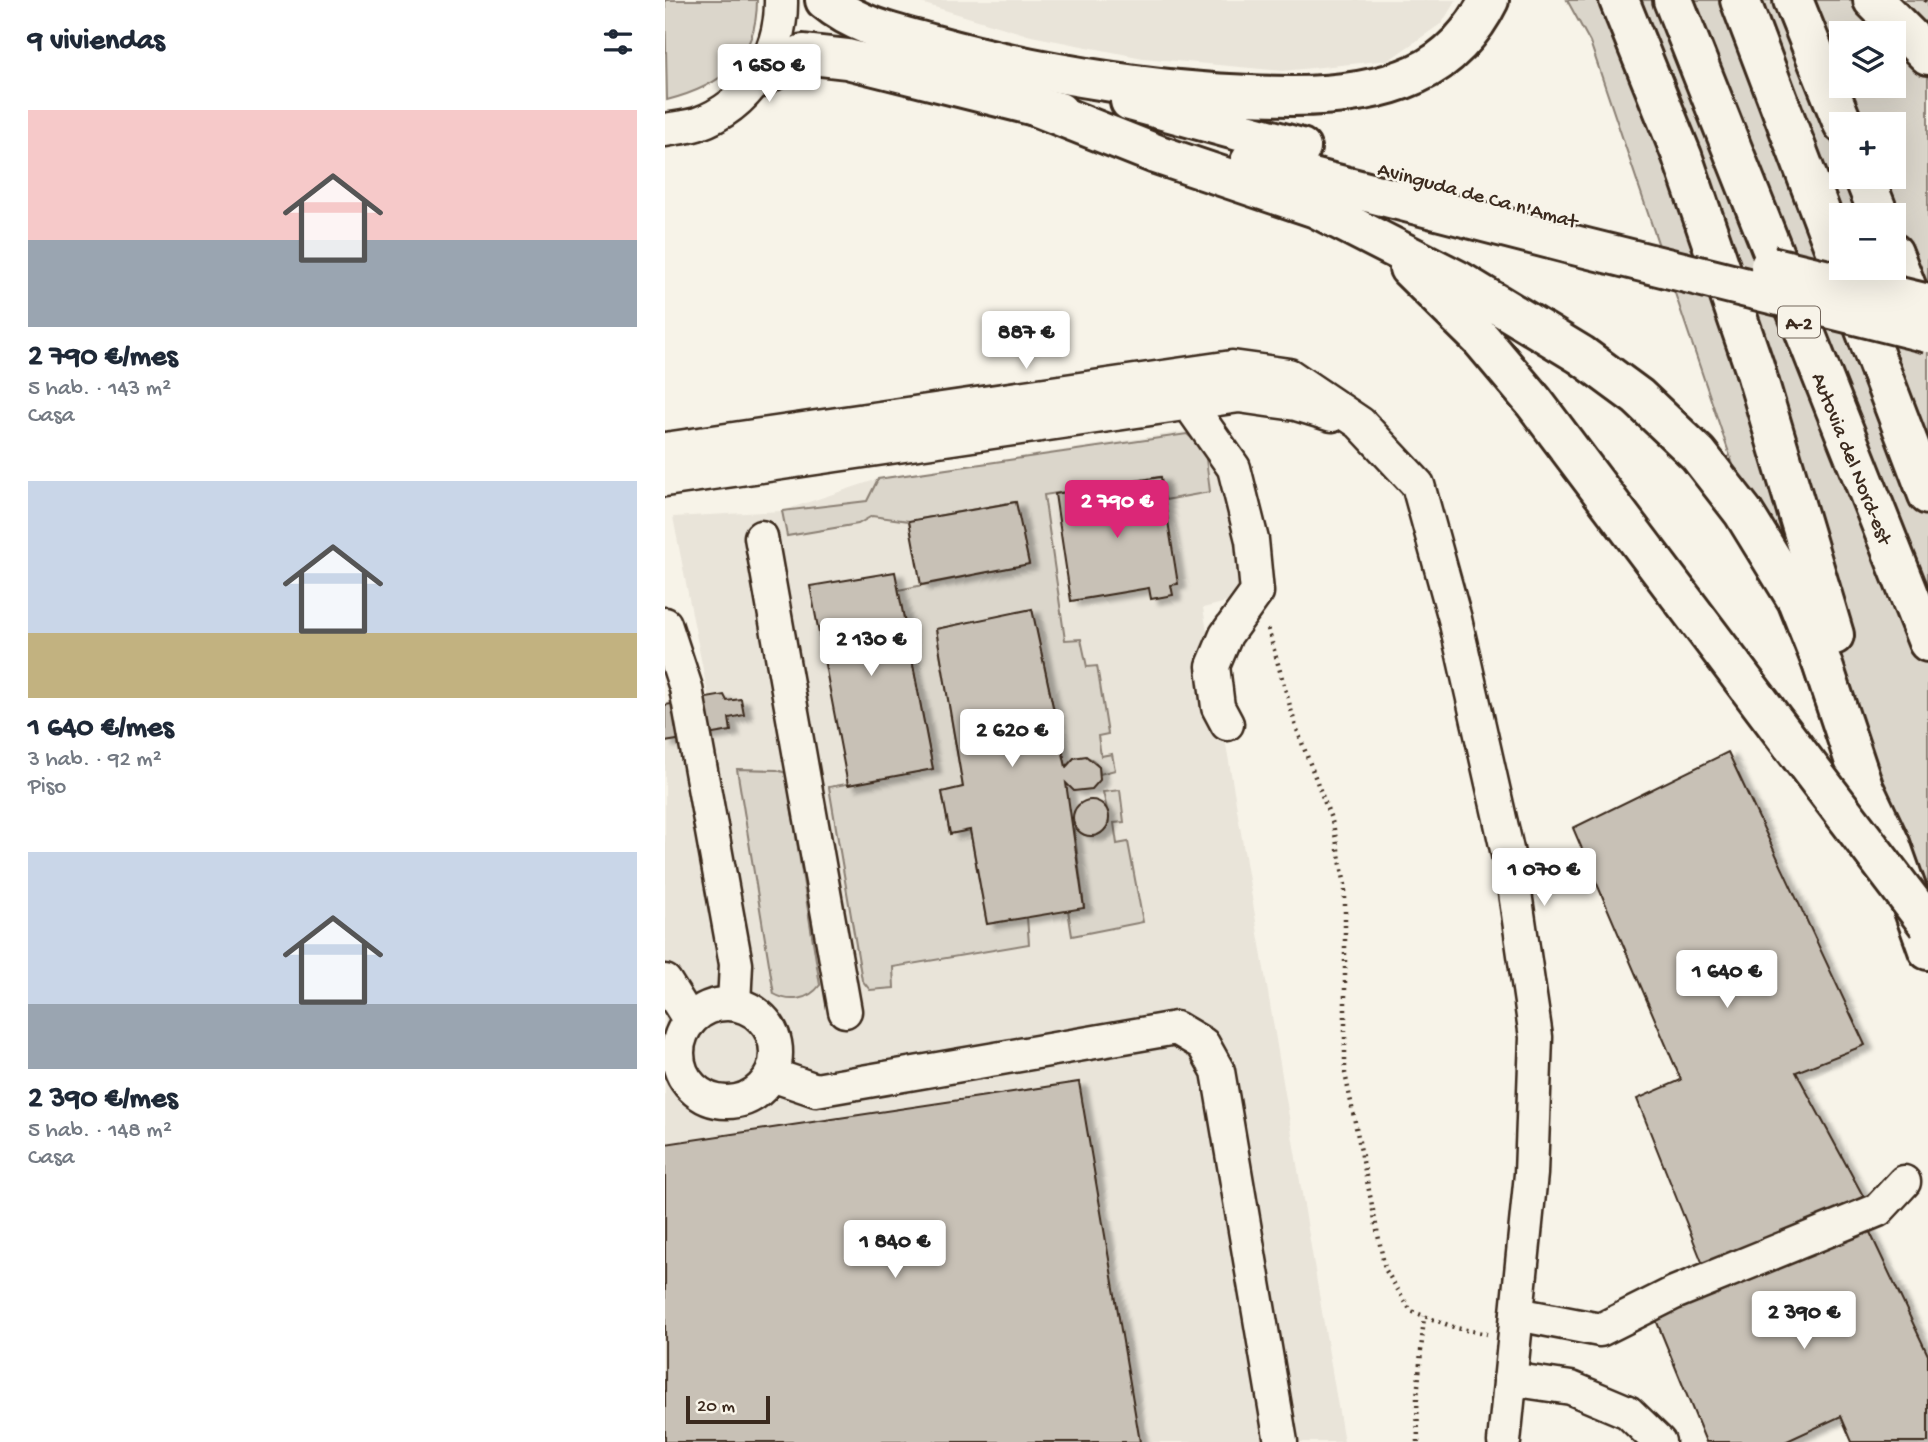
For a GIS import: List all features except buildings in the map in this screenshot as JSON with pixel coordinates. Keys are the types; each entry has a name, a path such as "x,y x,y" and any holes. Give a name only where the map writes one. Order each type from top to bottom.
{"highway":[{"path":"825,0 873,28 1033,87 1570,231 1928,333"},
{"path":"758,78 803,54 1033,87 1294,96 1363,90 1417,74 1454,49 1481,15 1489,0"},
{"path":"1619,0 1682,156 1754,366 1880,789 1892,846"},
{"name":"Autovia del Nord-est","path":"1673,0 1928,642"},
{"path":"1740,0 1829,235"},
{"path":"1793,0 1838,112"},
{"path":"1873,0 1928,55"},
{"path":"1033,87 1156,154 1316,208 1459,281 1581,355 1638,397 1698,454 1743,512 1797,600 1822,663 1864,789 1892,846 1928,950"},
{"name":"Avinguda de Ca n'Amat","path":"1570,231 1928,304"},
{"path":"1385,245 1481,340 1534,402 1928,924"},
{"path":"1846,280 1928,495"},
{"path":"1904,280 1928,342"}],"street":[{"path":"665,130 698,124 731,105 758,78 774,49 781,17 781,0"},
{"path":"665,449 1232,367 1289,375 1360,423 1418,485 1455,619 1513,872 1536,1037 1531,1174 1504,1442"},
{"path":"665,480 1239,396 1296,404 1360,423"},
{"path":"1189,404 1234,468 1252,540 1257,592 1226,635 1213,666 1218,707 1227,724"},
{"path":"830,456 831,440 950,420 959,405"},
{"path":"761,537 845,1011"},
{"path":"665,624 685,688 736,964 734,1004"},
{"path":"665,981 676,1040 683,1076 695,1091 713,1100 732,1102 752,1096 772,1075 777,1048 772,1032 759,1015 734,1004 709,1007 676,1040"},
{"path":"772,1075 816,1090 1176,1028 1203,1044 1218,1071 1281,1442"},
{"path":"1516,1327 1600,1330 1674,1293 1878,1210 1903,1182"},
{"path":"1510,1379 1571,1388 1628,1412 1659,1442"}],"path":[{"path":"1257,592 1296,727 1333,824 1345,885 1345,1073 1385,1269 1411,1311 1456,1328 1516,1327"},
{"path":"1418,1442 1417,1398 1424,1316"}],"shaded area":[{"path":"665,0 757,0 751,39 732,67 704,87 667,100"},
{"path":"911,0 1456,0 1442,23 1389,60 1283,71 1143,58 1031,36"},
{"path":"1567,0 1928,0 1928,931 1818,716 1590,42"},
{"path":"1188,431 1233,441 1267,592 1203,608 1344,1442 665,1442 665,703 708,695 673,517 782,511 878,479"},
{"path":"1187,434 1205,450 1210,492 1165,500 1160,477 1044,495 1065,640 1081,639 1087,667 1097,666 1108,734 1098,736 1101,756 1112,754 1115,770 1100,774 1094,761 1083,757 1074,758 1066,767 1032,610 936,629 963,787 942,792 950,833 970,830 987,923 1027,917 1029,944 893,967 894,988 870,990 862,980 829,787 933,769 898,590 1029,564 1015,502 909,521 872,516 858,524 787,536 782,511 867,501 878,479"},
{"path":"737,769 777,770 786,773 820,985 805,997 793,999 774,994"},
{"path":"1120,790 1124,822 1114,823 1117,844 1128,842 1143,922 1072,936 1068,910 1084,907 1074,829 1075,827 1090,836 1101,833 1109,818 1103,792"}]}
